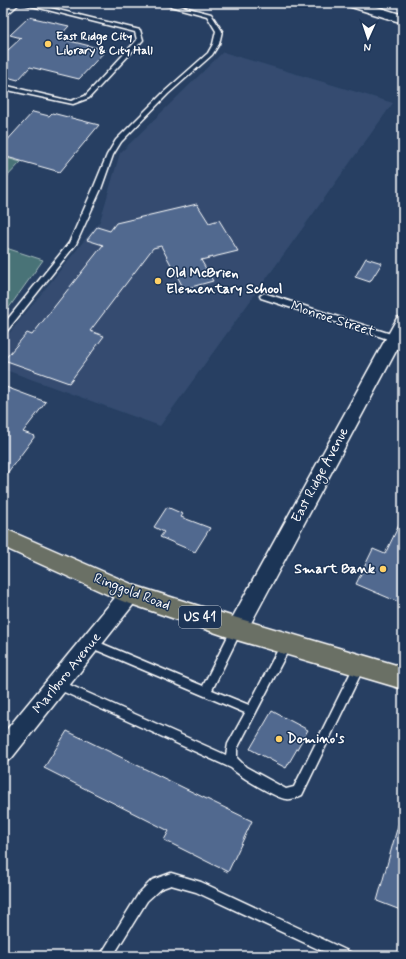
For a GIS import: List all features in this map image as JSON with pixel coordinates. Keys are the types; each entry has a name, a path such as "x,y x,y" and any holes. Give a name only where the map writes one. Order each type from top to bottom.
{"main road":[{"name":"Ringgold Road","path":"3,537 130,594 237,629 403,678"}],"street":[{"path":"352,3 403,19"},
{"name":"East Ridge Avenue","path":"237,629 398,340 403,322"},
{"name":"Marlboro Avenue","path":"3,751 130,594"}],"lane":[{"path":"3,16 17,3"},
{"path":"3,87 71,103 87,97 140,40 138,31 22,3"},
{"path":"3,330 72,244 97,189 110,155 118,141 166,93 210,54 216,44 218,31 209,15 162,3"},
{"name":"Monroe Street","path":"264,296 398,340"},
{"path":"206,691 237,629"},
{"path":"91,643 251,711"},
{"path":"234,764 231,757 232,748 286,643"},
{"path":"57,684 234,764 285,794 291,794 298,791 360,665"},
{"path":"106,956 143,897 156,884 171,879 197,886 346,956"}],"shaded area":[{"name":"Old McBrien Elementary School","path":"223,52 393,103 160,426 3,369 3,341 100,221 120,153"}],"green space":[{"path":"3,157 21,162 3,181"},
{"path":"3,247 43,260 3,316"}],"building":[{"name":"East Ridge City Library & City Hall","path":"29,17 69,26 58,38 106,50 79,79 30,67 18,80 3,76 3,50 7,51 21,38 10,35"},
{"path":"33,112 49,116 52,113 99,125 60,172 3,156 3,145"},
{"path":"197,204 209,223 219,220 238,251 201,260 213,281 184,289 161,246 153,248 90,331 104,336 69,383 4,360 27,333 32,335 103,245 87,240 97,227 110,231 116,223"},
{"path":"366,258 382,263 370,282 355,277"},
{"path":"3,386 46,402 23,432 35,436 5,476 3,475"},
{"path":"167,507 183,514 181,517 210,528 195,552 160,537 164,532 154,527"},
{"name":"Smart Bank","path":"400,523 403,524 403,604 356,584 373,549 385,554"},
{"name":"Domino's","path":"272,711 308,730 286,768 250,749"},
{"path":"67,731 252,821 228,872 164,840 169,831 44,768"},
{"path":"400,818 403,819 403,911 377,901"}],"place":[{"name":"East Ridge City Library & City Hall","path":"48,44"},
{"name":"Old McBrien Elementary School","path":"158,281"},
{"name":"Smart Bank","path":"383,569"},
{"name":"Domino's","path":"279,739"}]}
